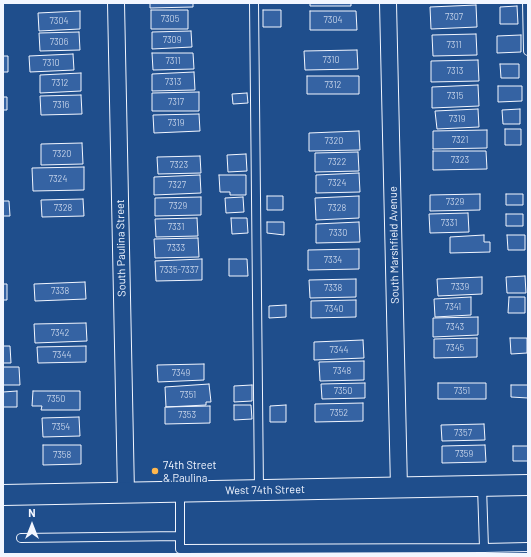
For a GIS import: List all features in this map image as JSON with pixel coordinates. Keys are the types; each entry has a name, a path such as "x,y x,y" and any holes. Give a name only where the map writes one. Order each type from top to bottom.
{"street":[{"name":"South Paulina Street","path":"116,3 126,493"},
{"name":"South Marshfield Avenue","path":"388,3 399,488"},
{"name":"West 74th Street","path":"3,495 528,485"}],"lane":[{"path":"254,3 259,490"},
{"path":"527,3 528,51"},
{"path":"482,486 484,548"},
{"path":"180,492 180,549 528,547"},
{"path":"21,538 180,536"}],"building":[{"path":"150,3 193,3 193,7 150,8"},
{"path":"310,3 351,3 351,6 310,6"},
{"path":"476,5 477,27 431,29 430,7"},
{"path":"517,6 518,24 500,24 500,7"},
{"path":"151,10 188,10 188,29 151,29"},
{"path":"263,10 281,10 281,27 263,27"},
{"path":"80,11 80,29 39,31 38,13"},
{"path":"310,11 356,11 357,30 310,30"},
{"path":"191,31 192,47 152,49 152,32"},
{"path":"79,32 80,50 40,51 39,33"},
{"path":"476,34 477,55 433,56 432,35"},
{"path":"521,35 521,52 497,53 497,36"},
{"path":"357,50 358,69 305,70 304,51"},
{"path":"152,53 193,53 194,69 153,70"},
{"path":"73,54 74,70 30,72 29,56"},
{"path":"3,56 8,56 8,72 3,72"},
{"path":"478,60 479,81 431,82 431,61"},
{"path":"500,64 519,64 519,78 501,78"},
{"path":"194,72 195,90 152,91 152,74"},
{"path":"81,73 81,91 40,93 40,75"},
{"path":"307,76 359,76 359,94 307,94"},
{"path":"478,85 479,106 432,108 432,87"},
{"path":"498,86 522,86 522,101 498,102"},
{"path":"199,92 199,111 152,111 152,93"},
{"path":"247,93 248,103 233,104 232,94"},
{"path":"81,95 82,114 41,115 40,96"},
{"path":"3,97 7,97 7,110 3,110"},
{"path":"478,109 479,127 437,129 435,111"},
{"path":"520,109 520,124 503,124 502,110"},
{"path":"199,114 200,131 154,133 153,115"},
{"path":"505,129 521,129 521,145 505,145"},
{"path":"487,130 487,148 433,149 433,131"},
{"path":"359,131 360,150 309,151 309,133"},
{"path":"82,143 83,164 41,165 41,144"},
{"path":"433,151 486,151 487,169 433,170"},
{"path":"358,152 359,171 315,172 315,153"},
{"path":"246,154 247,171 228,172 227,155"},
{"path":"200,156 201,173 158,174 157,157"},
{"path":"84,167 84,190 33,191 32,168"},
{"path":"359,173 360,192 316,193 316,175"},
{"path":"200,175 201,193 154,195 154,177"},
{"path":"219,175 246,175 246,195 230,195 230,192 220,192"},
{"path":"480,194 480,210 430,211 430,195"},
{"path":"506,194 523,194 523,205 506,205"},
{"path":"267,196 283,196 283,210 267,210"},
{"path":"359,196 359,218 316,220 315,198"},
{"path":"201,197 201,215 155,216 155,198"},
{"path":"243,197 244,212 226,213 225,198"},
{"path":"83,199 84,216 42,217 41,200"},
{"path":"3,201 9,201 10,216 3,216"},
{"path":"468,213 469,232 430,233 429,214"},
{"path":"506,214 523,214 523,226 506,226"},
{"path":"197,218 198,236 156,237 155,219"},
{"path":"231,218 247,218 248,233 232,234"},
{"path":"267,222 284,222 284,235 267,233"},
{"path":"359,222 360,242 316,243 316,224"},
{"path":"484,235 484,242 490,242 490,252 450,253 450,237"},
{"path":"507,235 525,235 525,250 508,250"},
{"path":"198,238 199,257 155,258 154,239"},
{"path":"359,249 359,269 308,270 308,250"},
{"path":"202,259 202,280 156,281 155,261"},
{"path":"229,259 247,259 248,276 229,276"},
{"path":"525,276 526,293 507,293 506,277"},
{"path":"482,277 482,294 438,296 437,279"},
{"path":"356,279 356,297 310,298 309,280"},
{"path":"85,282 86,299 35,301 34,284"},
{"path":"3,284 7,284 7,300 3,300"},
{"path":"471,297 471,315 435,317 434,299"},
{"path":"509,297 525,297 525,313 508,313"},
{"path":"356,300 356,317 311,318 311,301"},
{"path":"286,305 286,317 269,318 269,306"},
{"path":"478,317 478,335 433,337 433,318"},
{"path":"86,323 87,341 35,343 34,324"},
{"path":"477,338 477,357 434,358 434,339"},
{"path":"510,338 527,338 527,353 511,354"},
{"path":"363,340 364,358 314,360 314,342"},
{"path":"3,346 10,346 11,363 3,363"},
{"path":"86,346 86,362 38,363 37,347"},
{"path":"364,361 364,380 320,381 319,362"},
{"path":"204,364 204,380 158,382 157,365"},
{"path":"3,367 19,367 20,385 3,385"},
{"path":"365,383 365,398 322,399 321,384"},
{"path":"438,383 486,383 486,399 438,399"},
{"path":"209,384 211,402 206,402 206,405 166,407 165,387"},
{"path":"252,385 252,401 234,402 234,386"},
{"path":"511,385 528,385 528,398 511,397"},
{"path":"17,391 17,407 3,407 3,392"},
{"path":"33,391 80,391 80,410 41,410 42,406 32,406"},
{"path":"363,403 363,421 315,422 315,404"},
{"path":"234,405 251,405 252,419 234,420"},
{"path":"286,405 286,422 270,422 270,406"},
{"path":"210,406 210,423 165,424 165,407"},
{"path":"79,417 80,436 43,437 42,418"},
{"path":"484,424 485,440 442,441 441,425"},
{"path":"43,445 81,445 81,464 43,465"},
{"path":"485,445 486,462 442,463 442,446"},
{"path":"513,446 528,446 528,461 513,461"}],"place":[{"name":"74th Street & Paulina","path":"155,471"}]}
